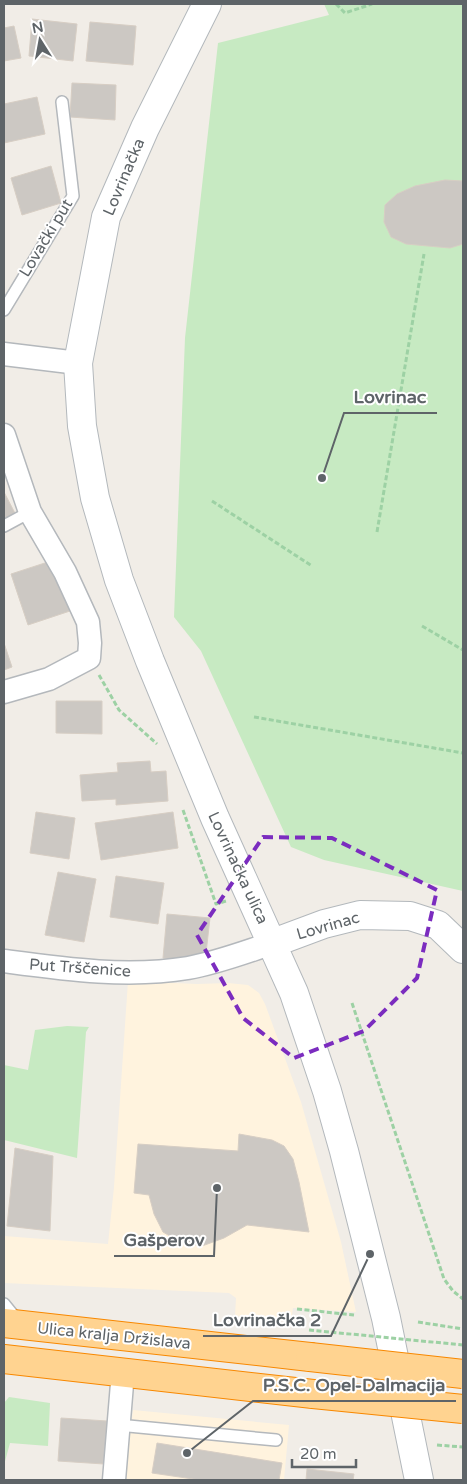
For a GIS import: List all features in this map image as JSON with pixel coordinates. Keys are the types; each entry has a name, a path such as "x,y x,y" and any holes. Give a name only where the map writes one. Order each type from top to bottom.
{"highway":[{"name":"Ulica kralja Držislava","path":"13,1324 463,1374"},
{"path":"4,1359 463,1409"}],"street":[{"name":"Lovrinačka","path":"78,363 106,217 145,128 207,4"},
{"path":"4,354 78,363"},
{"name":"Lovrinačka ulica","path":"78,363 82,426 95,498 119,580 150,661 215,818 294,993 327,1090 360,1212 387,1325 419,1480"},
{"path":"4,435 30,512 65,572 88,622 90,643 88,658 49,679 4,692"},
{"name":"Lovrinac","path":"273,943 324,924 360,915 410,916 438,925 463,949"},
{"name":"Put Trščenice","path":"4,961 125,973 187,968 224,959 273,943"},
{"path":"118,1480 118,1425 123,1372"}],"lane":[{"name":"Lovački put","path":"4,310 73,196 62,102"},
{"path":"4,526 30,512"},
{"path":"4,1304 13,1324"},
{"path":"118,1425 276,1440"}],"path":[{"path":"336,4 344,13 372,4"},
{"path":"378,532 424,254"},
{"path":"212,501 312,566"},
{"path":"422,626 463,650"},
{"path":"88,658 119,710 162,750"},
{"path":"254,717 463,753"},
{"path":"181,804 216,904 234,898"},
{"path":"352,1003 444,1279 453,1291 463,1299"},
{"path":"296,1309 354,1315"},
{"path":"418,1322 463,1329"},
{"path":"309,1330 463,1345"},
{"path":"437,1445 463,1447"}],"highlighted area":[{"path":"263,837 332,838 437,890 417,978 364,1031 294,1058 243,1018 197,935"}],"shaded area":[{"path":"128,981 197,984 228,983 248,985 259,993 265,1004 301,1102 341,1242 356,1312 293,1308 291,1321 235,1316 236,1298 229,1293 4,1283 4,1236 108,1244 114,1187"},
{"path":"133,1410 289,1425 284,1480 125,1480"}],"green space":[{"path":"324,4 463,4 463,891 324,860 291,847 201,651 174,617 185,338 218,43 329,15"},
{"path":"67,1026 89,1027 86,1032 77,1158 4,1140 4,1065 28,1070 35,1030"},
{"path":"9,1397 50,1403 48,1446 10,1443 4,1465 4,1403"}],"building":[{"path":"32,19 77,24 73,61 29,56"},
{"path":"90,22 136,26 133,65 86,61"},
{"path":"14,26 21,58 4,61 4,28"},
{"path":"72,83 116,85 115,120 70,117"},
{"path":"37,97 45,134 4,143 4,104"},
{"path":"51,166 61,203 22,215 11,178"},
{"path":"445,180 463,181 463,244 450,248 406,244 391,237 384,222 385,205 397,194 415,186"},
{"path":"4,492 17,517 4,524"},
{"path":"54,560 70,611 28,625 11,574"},
{"path":"4,643 12,667 4,670"},
{"path":"56,701 102,701 102,734 56,733"},
{"path":"150,761 151,772 166,771 168,801 116,805 116,799 82,801 80,775 118,772 117,763"},
{"path":"36,812 75,818 69,859 30,853"},
{"path":"173,812 178,848 101,860 95,823"},
{"path":"58,872 96,879 84,942 45,935"},
{"path":"116,876 164,883 158,924 110,917"},
{"path":"167,914 210,918 205,962 163,958"},
{"path":"239,1134 272,1140 284,1146 293,1159 309,1232 247,1225 224,1238 202,1246 180,1242 163,1232 154,1214 149,1195 134,1193 138,1144 238,1151"},
{"path":"15,1148 53,1156 50,1231 7,1226"},
{"path":"61,1418 107,1421 104,1464 58,1461"},
{"path":"157,1443 282,1463 279,1480 200,1480 152,1473"},
{"path":"307,1469 354,1474 353,1480 306,1480"}],"place":[{"name":"Lovrinac","path":"322,478"},
{"name":"Gašperov","path":"217,1188"},
{"name":"Lovrinačka 2","path":"370,1254"},
{"name":"P.S.C. Opel-Dalmacija","path":"187,1453"}]}
